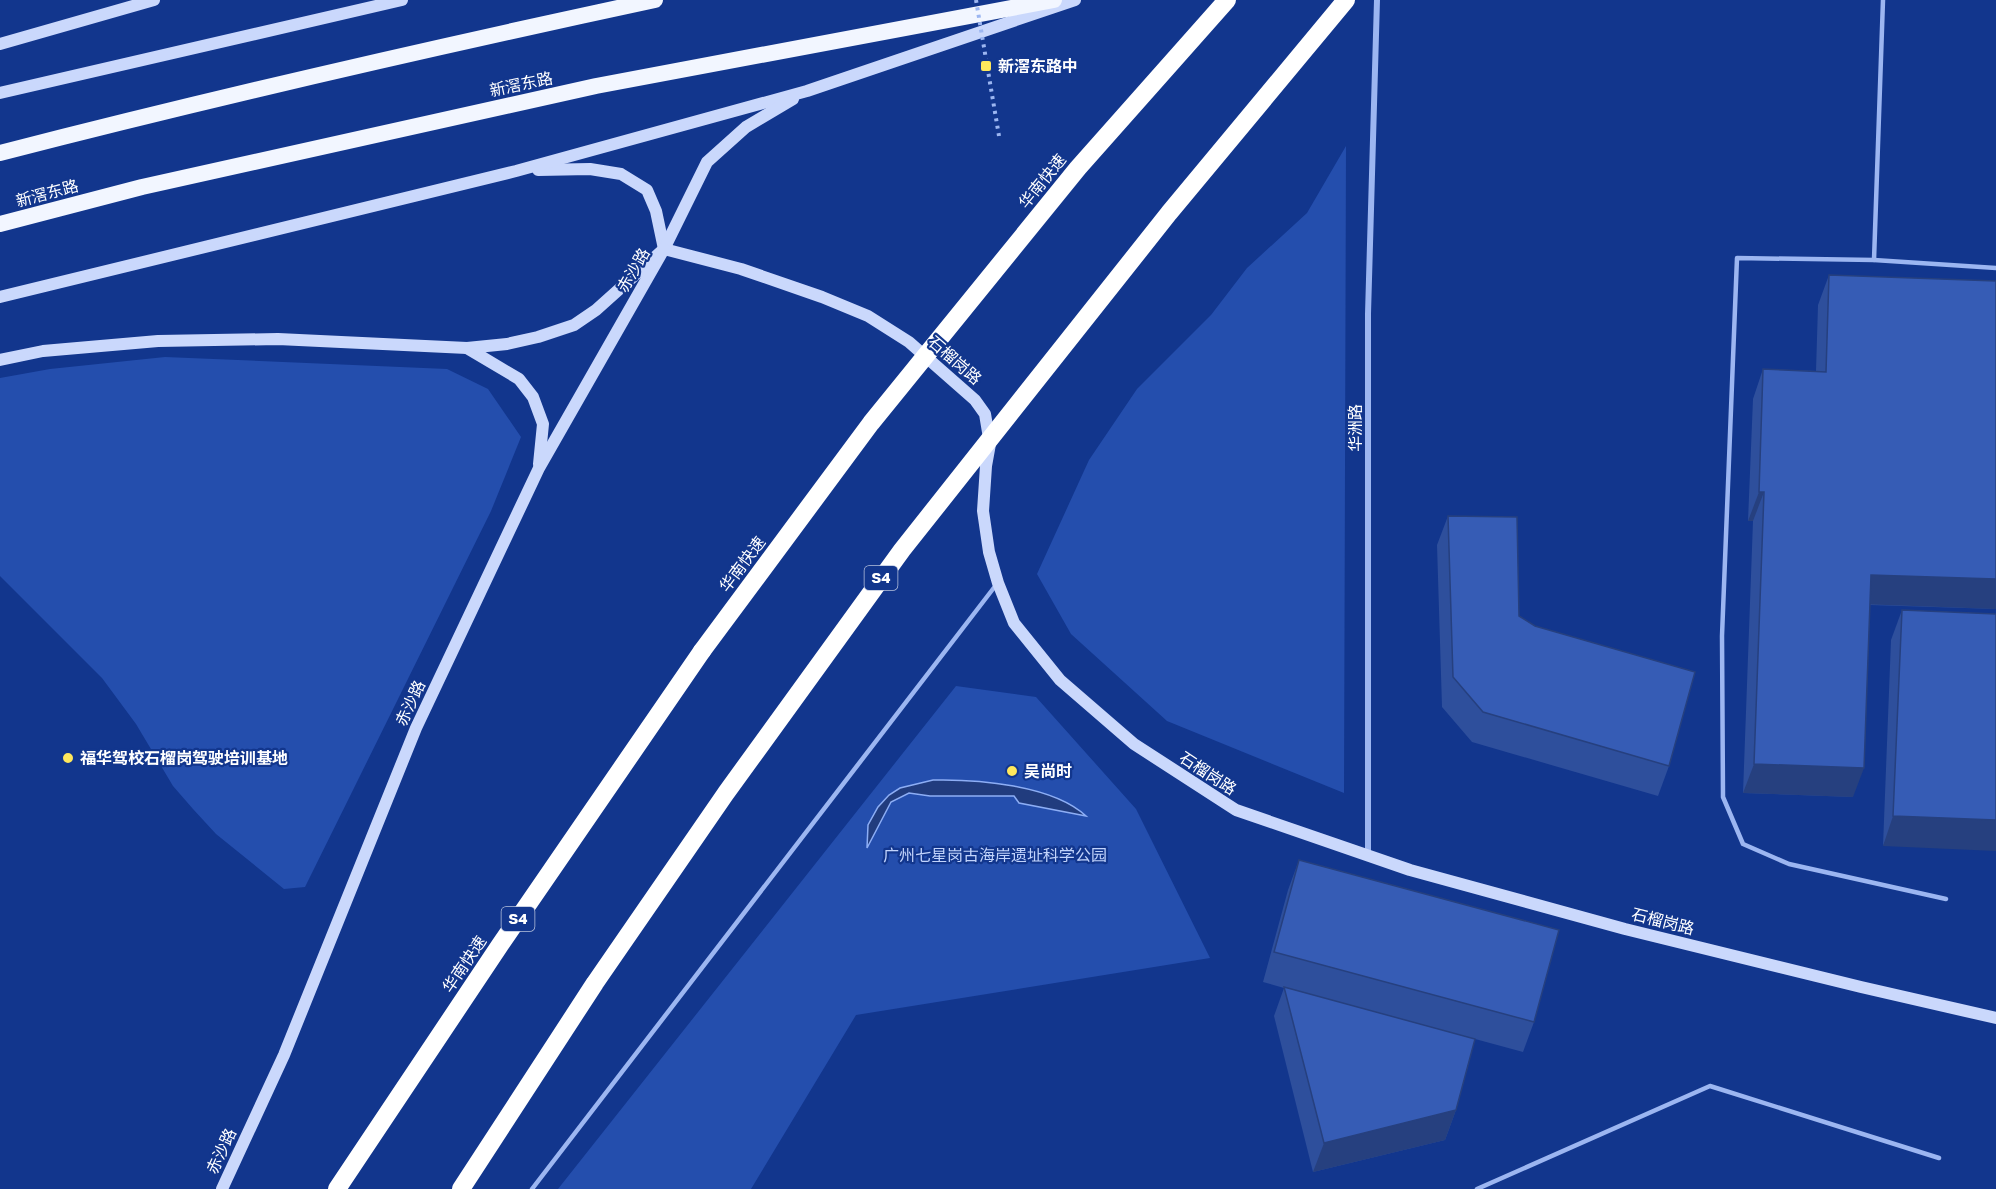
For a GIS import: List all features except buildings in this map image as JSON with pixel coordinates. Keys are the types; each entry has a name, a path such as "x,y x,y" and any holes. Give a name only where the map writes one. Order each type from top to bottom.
{"highway":[{"path":"0,153 123,121 531,26 655,0"},
{"name":"新滘东路","path":"0,224 142,187 596,86 1054,0"},
{"name":"华南快速","path":"337,1189 500,945 702,651 871,423 1078,168 1227,0"},
{"name":"S4","path":"461,1189 596,983 700,831 902,550 1169,213 1346,0"}],"main road":[{"path":"0,44 154,0"},
{"path":"0,93 402,0"},
{"path":"0,297 516,171 807,91 1075,0"},
{"name":"赤沙路","path":"222,1189 284,1055 416,728 539,468 664,249 707,162 746,127 807,91"},
{"path":"0,360 43,351 158,340 278,339 467,348 507,344 538,338 574,324 596,310 664,249 656,211 647,190 621,174 590,169 516,171"},
{"name":"石榴岗路","path":"664,249 741,269 822,297 868,316 909,342 975,400 985,414 990,444 983,511 989,552 998,583 1014,623 1060,680 1134,744 1236,810 1410,870 1637,932 1996,1018"},
{"path":"467,348 519,379 533,397 543,424 539,468"}],"street":[{"name":"华洲路","path":"1368,856 1368,326 1377,0"}],"lane":[{"path":"1874,260 1883,0"},
{"path":"1946,899 1789,864 1743,844 1723,797 1722,636 1737,258 1874,260 1996,268"},
{"path":"532,1189 998,583"},
{"path":"1477,1189 1710,1086 1939,1158"}],"path":[{"path":"976,0 999,135"}],"green space":[{"path":"1346,146 1344,793 1167,721 1071,634 1037,574 1089,460 1137,389 1211,315 1247,268 1307,213"},
{"path":"165,357 447,369 488,389 521,437 491,511 305,887 284,889 216,834 173,786 136,724 102,678 0,576 0,378 50,369"},
{"name":"广州七星岗古海岸遗址科学公园","path":"956,686 1036,697 1136,809 1210,958 856,1015 751,1189 558,1189"}],"shaded area":[{"path":"933,780 971,781 1014,786 1054,797 1086,816 1019,803 1014,796 930,796 909,793 891,802 867,848 868,825 878,807 889,795 900,788"}],"place":[{"name":"新滘东路中","path":"986,66"},
{"name":"福华驾校石榴岗驾驶培训基地","path":"68,758"},
{"name":"吴尚时","path":"1012,771"}]}
